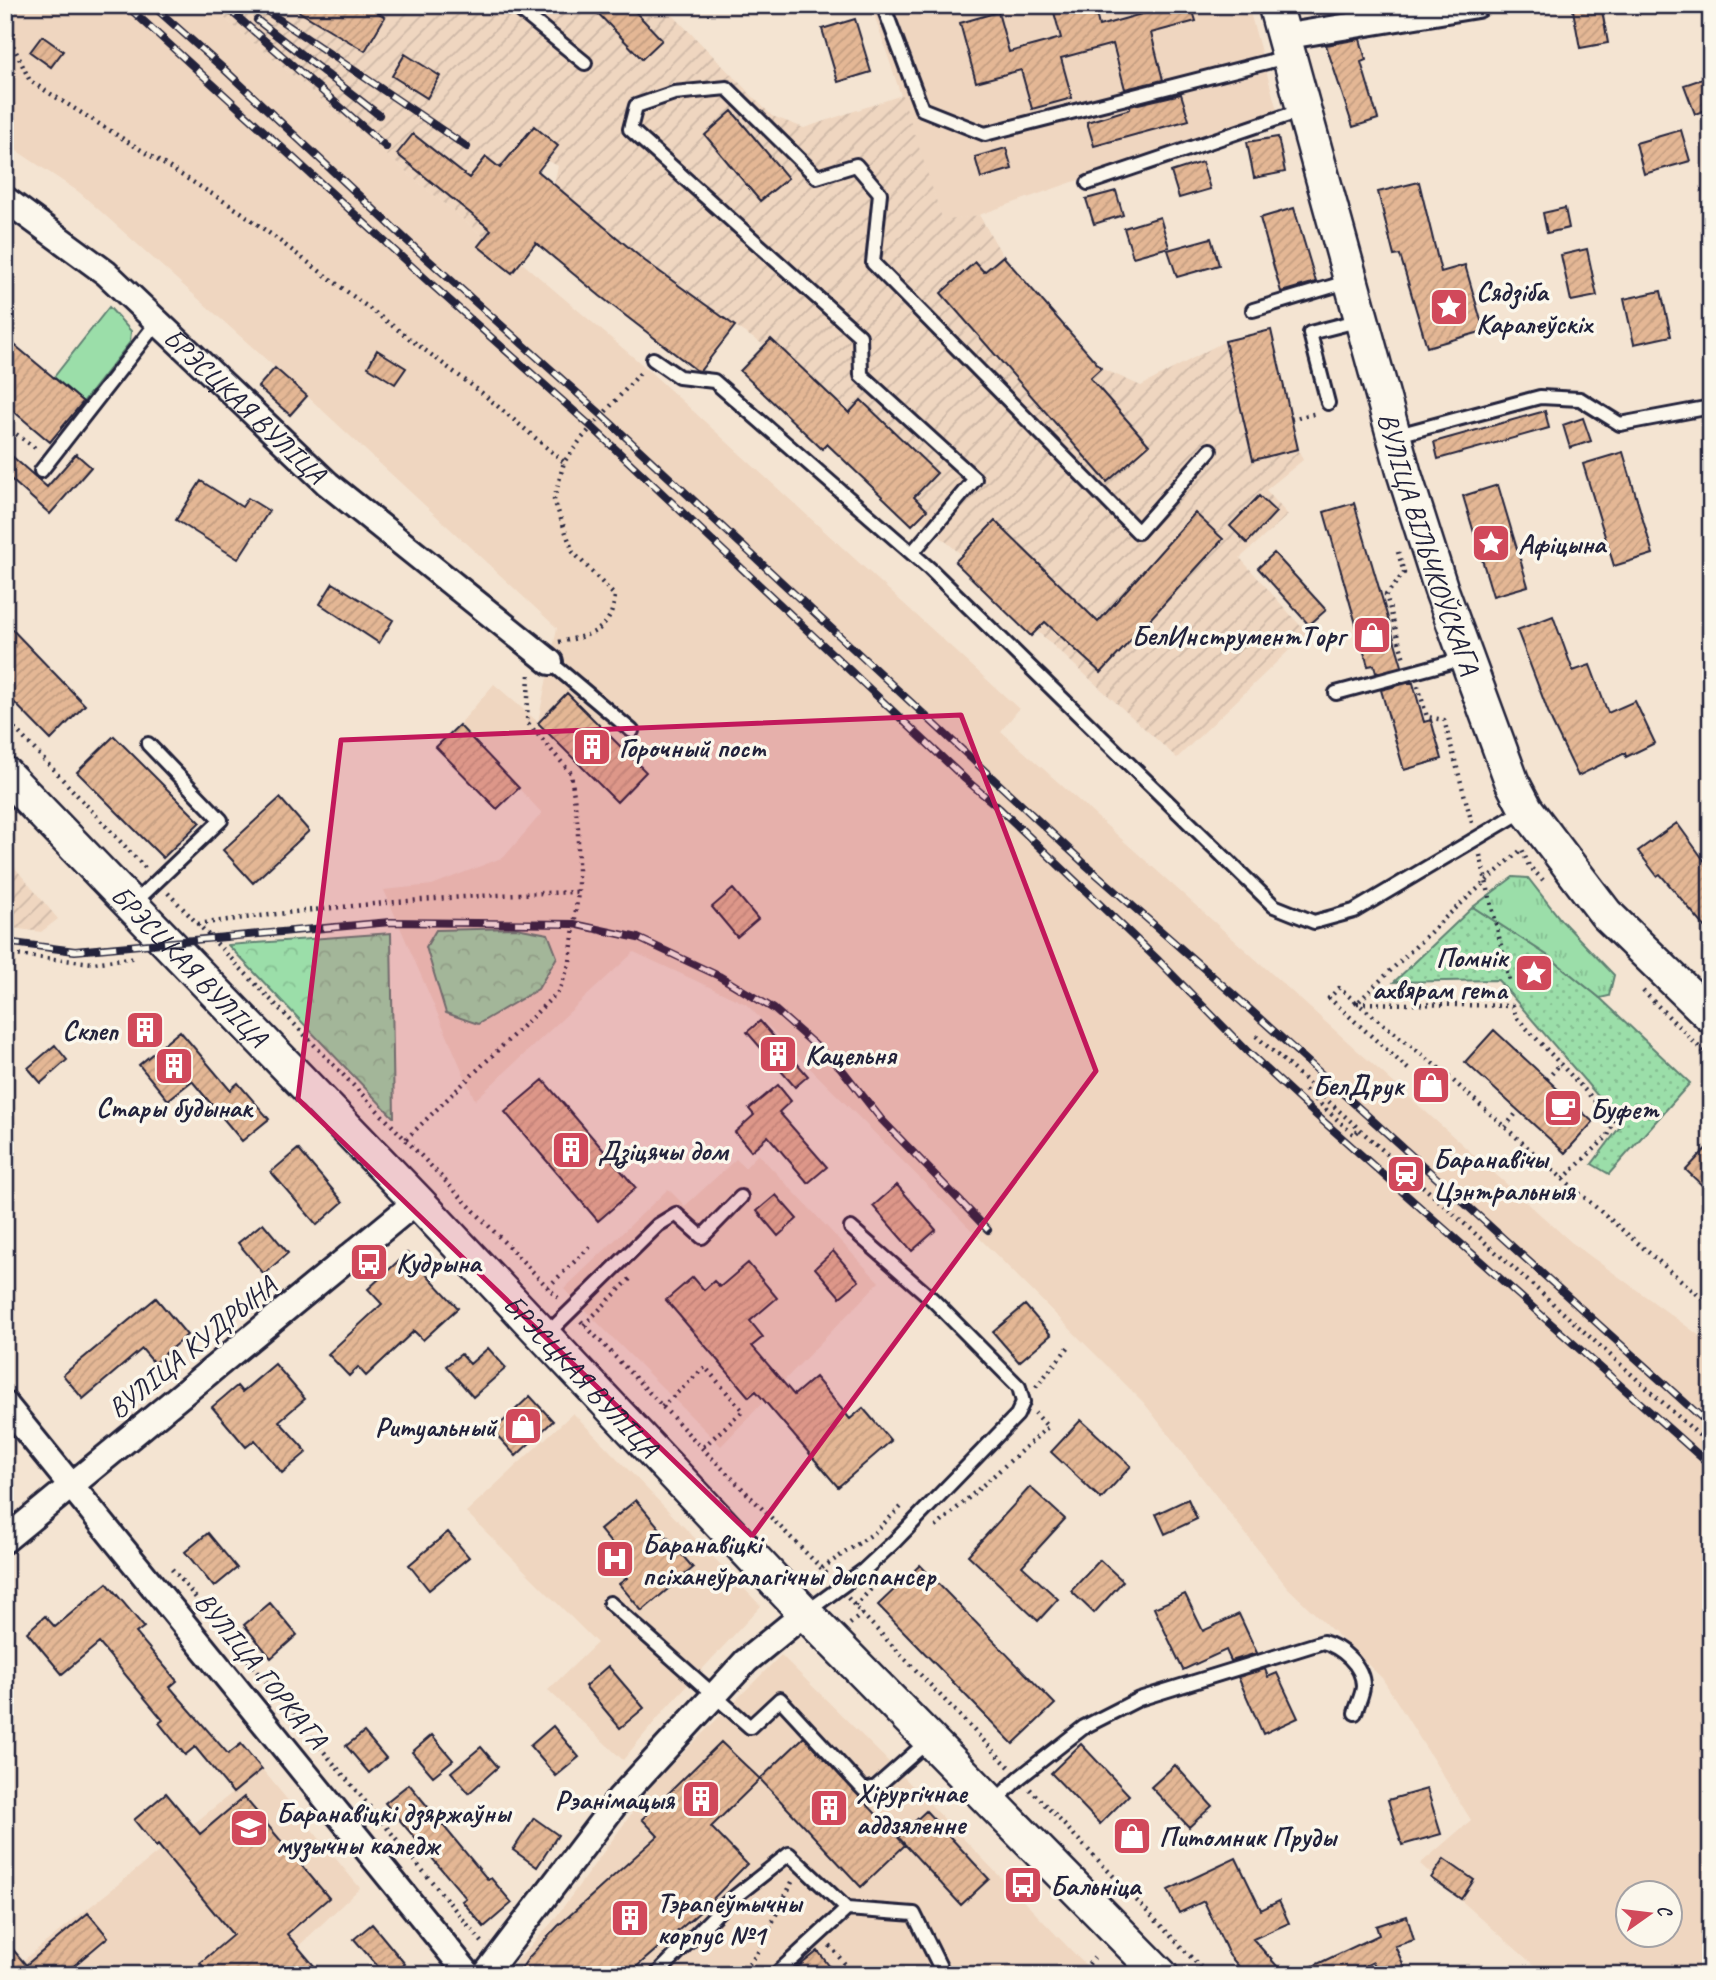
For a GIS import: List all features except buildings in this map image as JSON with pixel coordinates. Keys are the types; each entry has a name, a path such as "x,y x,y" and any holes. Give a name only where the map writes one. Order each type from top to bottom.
{"main road":[{"name":"ВУЛІЦА ВІЛЬЧКОЎСКАГА","path":"1282,33 1394,436 1441,589 1512,782 1527,809 1606,914 1711,1016"},
{"name":"БРЭСЦКАЯ ВУЛІЦА","path":"5,774 417,1201 805,1613 1161,1975"}],"street":[{"path":"1282,33 1476,5"},
{"name":"БРЭСЦКАЯ ВУЛІЦА","path":"5,199 106,273 328,484 551,662"},
{"name":"ВУЛІЦА КУДРЫНА","path":"5,1540 417,1201"},
{"name":"ВУЛІЦА ГОРКАГА","path":"5,1404 469,1975"},
{"path":"485,1975 619,1799 758,1650 805,1613"}],"lane":[{"path":"514,5 585,63"},
{"path":"883,5 922,109 985,134 1282,33"},
{"path":"912,552 975,479 861,375 860,336 630,129 636,106 674,93 727,88 817,177 856,165 880,193 873,263 1138,532 1210,450"},
{"path":"1088,183 1303,110"},
{"path":"1253,310 1351,281"},
{"path":"1328,403 1310,333 1362,320"},
{"path":"41,471 158,321"},
{"path":"653,359 678,377 714,380 912,552 1274,906 1314,922 1354,911 1527,809"},
{"path":"1394,436 1539,397 1580,399 1620,424 1711,407"},
{"path":"1336,693 1466,658"},
{"path":"551,662 632,731"},
{"path":"131,905 221,820 148,744"},
{"path":"545,1337 658,1225 676,1214 702,1237 741,1197"},
{"path":"805,1613 840,1588 895,1541 1017,1415 1023,1402 1019,1387 932,1299 851,1228"},
{"path":"610,1603 751,1727 780,1699 864,1790 876,1787 930,1740"},
{"path":"993,1804 1019,1778 1084,1727 1139,1699 1324,1642 1338,1646 1358,1668 1363,1685 1355,1713"},
{"path":"656,1975 727,1903 789,1854 847,1909 914,1914 944,1975"},
{"path":"775,1975 847,1909"}],"path":[{"path":"944,11 964,5"},
{"path":"5,35 9,37 25,66 30,81 241,212 482,393 564,462"},
{"path":"406,1139 559,991 570,962 578,892 578,828 571,774 527,722 530,646 584,636 607,624 614,612 615,596 573,552 554,500 564,462 653,359"},
{"path":"5,426 50,459"},
{"path":"5,718 198,924 662,1407 840,1588 1208,1975"},
{"path":"1357,1003 1446,917 1522,849 1529,866 1548,885"},
{"path":"198,924 489,894 578,892"},
{"path":"5,954 93,963 137,957"},
{"path":"1635,981 1711,1059"},
{"path":"1408,1069 1329,998 1339,988 1440,1069 1711,1306"},
{"path":"1357,1003 1512,1006 1517,1018 1613,1120 1608,1136 1563,1179"},
{"path":"1256,1036 1711,1446"},
{"path":"1546,1079 1561,1063"},
{"path":"1305,1090 1354,1135 1359,1130"},
{"path":"1505,1127 1518,1111"},
{"path":"548,1287 593,1244"},
{"path":"1023,1402 1071,1344"},
{"path":"662,1407 705,1367 743,1411 702,1448"},
{"path":"169,1566 489,1950"},
{"path":"833,1640 862,1614"},
{"path":"740,1975 757,1954 800,1864"},
{"path":"820,1934 854,1975"},
{"path":"1080,1975 1094,1958"}],"highlighted area":[{"path":"961,715 1096,1071 752,1536 298,1099 341,740"}],"shaded area":[{"path":"5,5 209,5 485,238 478,246 512,273 521,262 645,367 1019,709 1001,731 1571,1242 1711,1344 1711,1975 1545,1975 1420,1864 1471,1820 1382,1678 1287,1587 1144,1403 746,1004 634,952 475,1100 384,890 432,885 504,857 542,813 459,725 494,684 538,722 557,628 307,396 79,192 5,143"},
{"path":"209,5 663,5 772,116 804,128 902,95 943,221 979,215 1003,256 1101,368 1141,386 1225,341 1271,330 1298,449 1303,460 1266,490 1288,515 1240,558 1307,633 1177,758 1037,631 1031,636 955,562 962,555 919,519 912,525 828,444 822,449 740,371 764,345 734,326 699,372 619,311 652,266 637,255 601,297 510,221 554,184 558,166 547,160 485,238"},
{"path":"871,5 1248,5 1277,110 979,215 943,222"},
{"path":"5,856 58,919 41,932 5,927"},
{"path":"758,1154 879,1282 721,1446 564,1289 668,1189 685,1206 736,1159 745,1168"},
{"name":"Баранавіцкі псіханеўралагічны дыспансер","path":"573,1413 761,1606 667,1707 623,1760 548,1690 597,1643 466,1512"},
{"path":"781,1655 896,1769 1095,1975 518,1975 515,1963 553,1921 656,1780"},
{"name":"Баранавіцкі дзяржаўны музычны каледж","path":"262,1769 360,1888 268,1975 5,1975"}],"green space":[{"path":"109,307 131,331 130,342 83,402 54,377"},
{"path":"1513,877 1528,878 1561,920 1614,975 1609,996 1600,998 1547,955 1473,907"},
{"path":"1473,907 1547,955 1600,998 1690,1083 1609,1174 1592,1164 1622,1124 1498,980 1394,982"},
{"path":"516,928 548,934 557,957 538,989 478,1024 446,1013 426,947 436,930"},
{"path":"391,933 394,1117 228,945"}],"railway":[{"path":"126,5 593,428 999,808 1314,1113 1711,1466"},
{"path":"152,5 415,248 603,416 1087,866 1234,995 1711,1426"},
{"path":"224,5 386,147"},
{"path":"258,5 467,147"},
{"path":"257,20 379,115"},
{"path":"5,942 75,951 390,922 574,924 638,938 719,976 774,1009 840,1067 881,1119 988,1230"}],"place":[{"name":"Сядзіба Каралеўскіх","path":"1449,307"},
{"name":"Афіцына","path":"1491,543"},
{"name":"БелИнструментТорг","path":"1372,635"},
{"name":"Горочный пост","path":"592,747"},
{"name":"Помнік ахвярам гета","path":"1534,973"},
{"name":"Склеп","path":"145,1030"},
{"name":"Кацельня","path":"778,1054"},
{"name":"Стары будынак","path":"174,1066"},
{"name":"БелДрук","path":"1431,1085"},
{"name":"Буфет","path":"1563,1108"},
{"name":"Дзіцячы дом","path":"571,1150"},
{"name":"Баранавічы Цэнтральныя","path":"1406,1174"},
{"name":"Кудрына","path":"369,1262"},
{"name":"Ритуальный","path":"523,1426"},
{"name":"Баранавіцкі псіханеўралагічны дыспансер","path":"615,1559"},
{"name":"Рэанімацыя","path":"701,1799"},
{"name":"Хірургічнае аддзяленне","path":"829,1808"},
{"name":"Баранавіцкі дзяржаўны музычны каледж","path":"249,1828"},
{"name":"Питомник Пруды","path":"1132,1836"},
{"name":"Бальніца","path":"1023,1885"},
{"name":"Тэрапеўтычны корпус №1","path":"630,1918"}]}
